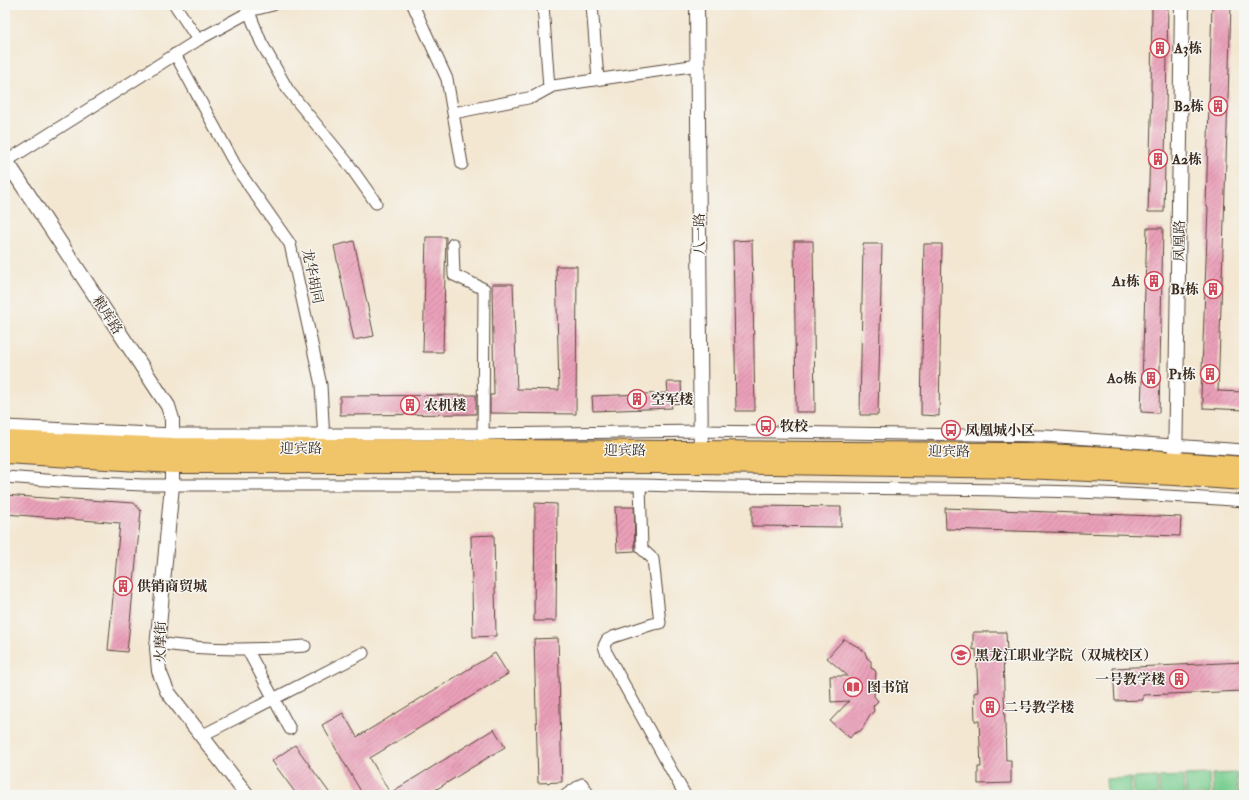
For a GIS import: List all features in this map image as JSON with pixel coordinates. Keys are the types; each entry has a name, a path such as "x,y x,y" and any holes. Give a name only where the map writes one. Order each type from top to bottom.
{"main road":[{"name":"迎宾路","path":"5,440 173,448"},
{"name":"迎宾路","path":"325,448 483,442 701,457"},
{"name":"迎宾路","path":"5,454 173,448 325,448 701,457 1024,469 1175,461 1244,466"},
{"name":"迎宾路","path":"1175,461 1244,481"}],"street":[{"path":"175,5 198,40"},
{"path":"5,160 175,54 251,9 273,5"},
{"path":"413,5 447,79 462,164"},
{"path":"543,5 549,88"},
{"path":"592,5 598,79"},
{"name":"八一路","path":"697,5 701,457"},
{"name":"凤凰路","path":"1175,461 1182,5"},
{"path":"251,9 261,42 288,90 347,162 376,203"},
{"name":"龙华胡同","path":"175,54 238,170 290,244 322,385 325,448"},
{"path":"454,113 533,96 552,86 698,65"},
{"name":"粮库路","path":"5,160 168,406 172,419 172,485"},
{"path":"453,244 454,276 484,289 483,442 701,431 1045,436 1175,461 1244,450"},
{"path":"5,426 173,448 325,448"},
{"path":"5,477 110,484 172,485 640,485 926,489 1182,496 1244,501"},
{"name":"火摩街","path":"172,485 158,644 159,671 167,691 246,795"},
{"path":"640,485 642,550 653,559 660,623 652,624 613,637 607,640 604,646 685,795"},
{"path":"158,644 187,648 247,649 305,646"},
{"path":"247,649 272,699 290,729"},
{"path":"201,736 363,653"},
{"path":"566,795 582,784 589,795"}],"green space":[{"path":"1238,772 1244,772 1244,795 1239,795"},
{"path":"1236,773 1237,795 1213,795 1212,774"},
{"path":"1209,774 1210,795 1186,795 1185,775"},
{"path":"1183,776 1184,795 1160,795 1159,777"},
{"path":"1157,777 1158,795 1134,795 1133,778"},
{"path":"1131,778 1131,795 1107,795 1106,779"}],"building":[{"path":"1152,5 1168,5 1164,212 1148,212 1152,91"},
{"path":"1212,5 1231,5 1218,391 1244,392 1244,410 1203,408 1203,398 1201,397 1208,207 1206,206"},
{"path":"1147,228 1163,228 1159,413 1141,412"},
{"path":"426,237 446,237 443,352 423,352"},
{"path":"752,240 755,411 736,411 733,241"},
{"path":"354,241 374,336 354,340 334,246"},
{"path":"794,241 813,241 815,412 796,412"},
{"path":"863,244 882,244 878,415 860,415"},
{"path":"924,244 942,244 939,416 921,415"},
{"path":"556,266 577,266 576,414 490,413 490,395 494,395 492,284 513,284 517,389 559,390"},
{"name":"空军楼","path":"667,382 681,382 682,403 671,404 672,408 593,411 592,396 668,393"},
{"name":"农机楼","path":"476,395 476,414 340,415 340,396"},
{"name":"供销商贸城","path":"5,495 134,503 141,511 127,652 108,650 120,523 5,514"},
{"path":"535,503 557,504 556,621 534,621"},
{"path":"752,506 841,507 841,527 752,526"},
{"path":"615,507 634,507 635,551 617,552"},
{"path":"945,508 1181,517 1180,536 946,529"},
{"path":"494,535 496,636 473,637 471,536"},
{"name":"二号教学楼","path":"973,632 1006,632 1007,654 1003,654 1006,760 1011,760 1011,783 978,784 978,767 981,767 979,721 975,721 974,693 978,692 976,649 973,650"},
{"path":"558,638 562,782 538,783 534,639"},
{"name":"图书馆","path":"844,639 865,652 867,658 871,661 871,668 875,670 876,673 874,696 878,701 873,706 874,711 869,716 863,728 853,734 850,738 830,721 849,701 831,702 830,676 848,676 827,658"},
{"path":"495,653 508,674 370,758 390,793 494,729 505,747 427,795 363,795 322,725 343,713 357,737"},
{"name":"一号教学楼","path":"1244,662 1244,691 1143,695 1143,700 1115,701 1113,668"},
{"path":"295,745 331,795 297,795 272,761"}],"place":[{"name":"A3栋","path":"1160,48"},
{"name":"B2栋","path":"1218,106"},
{"name":"A2栋","path":"1158,159"},
{"name":"A1栋","path":"1154,281"},
{"name":"B1栋","path":"1213,289"},
{"name":"P1栋","path":"1210,374"},
{"name":"A0栋","path":"1151,378"},
{"name":"空军楼","path":"637,399"},
{"name":"农机楼","path":"410,405"},
{"name":"牧校","path":"766,426"},
{"name":"凤凰城小区","path":"951,430"},
{"name":"供销商贸城","path":"123,586"},
{"name":"黑龙江职业学院（双城校区）","path":"961,655"},
{"name":"一号教学楼","path":"1179,679"},
{"name":"图书馆","path":"853,687"},
{"name":"二号教学楼","path":"990,707"}]}
